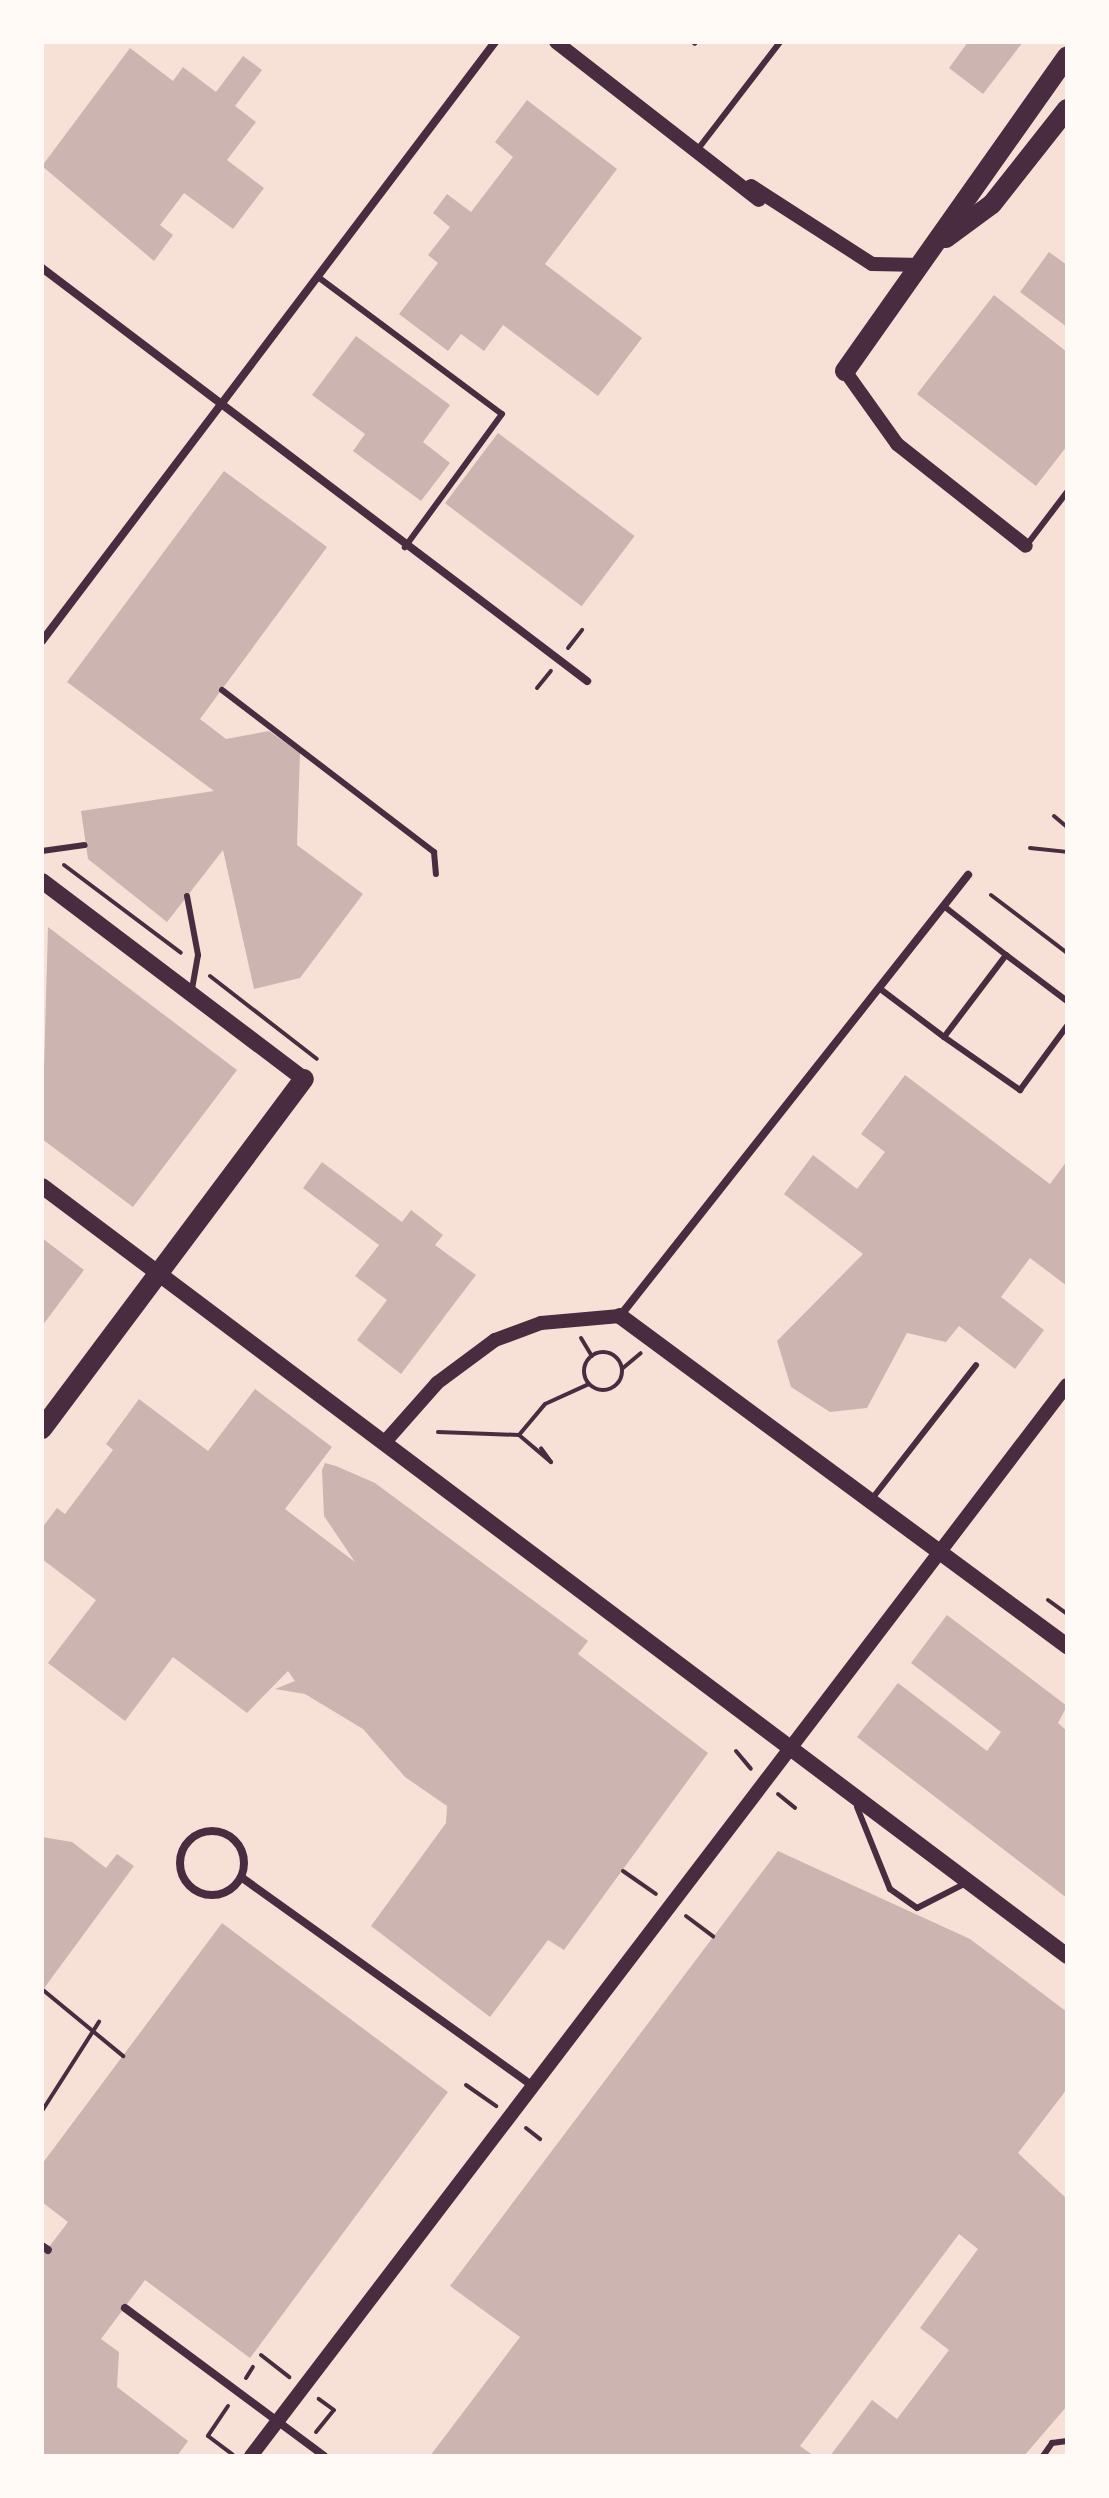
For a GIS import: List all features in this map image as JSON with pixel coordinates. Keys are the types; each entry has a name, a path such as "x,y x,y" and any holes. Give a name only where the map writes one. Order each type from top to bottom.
{"main road":[{"path":"845,371 946,238 980,172 1067,56"},
{"path":"946,238 992,204 1067,109"},
{"path":"42,881 304,1079 42,1429"},
{"path":"42,1186 1067,1956"},
{"path":"620,1316 1067,1646"}],"street":[{"path":"42,641 495,42"},
{"path":"559,43 740,180 872,264 926,265"},
{"path":"740,180 759,200"},
{"path":"42,268 405,547 587,681"},
{"path":"845,371 897,444 970,505 1026,546"},
{"path":"42,621 51,628"},
{"path":"384,1443 437,1383 495,1340 541,1323 620,1316 968,875"},
{"path":"251,2456 788,1747 1067,1385"},
{"path":"214,1831 232,1838 242,1852 241,1877 220,1895 194,1890 182,1874 187,1844 214,1831"},
{"path":"241,1877 532,2085"},
{"path":"125,2308 324,2456"}],"lane":[{"path":"698,149 780,42"},
{"path":"318,277 502,414 405,547"},
{"path":"1026,546 1067,492"},
{"path":"222,690 434,852 436,874"},
{"path":"42,851 85,845"},
{"path":"187,896 198,955 192,994"},
{"path":"945,907 1067,1001"},
{"path":"944,1037 1006,955"},
{"path":"879,988 1020,1090 1067,1026"},
{"path":"871,1500 976,1365"},
{"path":"837,1783 866,1817 890,1889 917,1908 968,1882"},
{"path":"1043,2456 1052,2443 1067,2441"}],"path":[{"path":"1054,816 1067,827"},
{"path":"1030,848 1067,852"},
{"path":"991,895 1067,953"},
{"path":"519,1435 545,1404 589,1384 613,1388 622,1376 617,1358 592,1356 589,1384"},
{"path":"438,1432 519,1435 541,1448"},
{"path":"1048,1600 1067,1614"},
{"path":"43,1990 123,2056"},
{"path":"42,2111 99,2022"},
{"path":"208,2436 234,2456"}],"building":[{"path":"968,42 1023,42 983,94 949,68"},
{"path":"130,48 173,81 183,67 216,92 243,56 262,70 235,106 256,122 227,160 264,188 233,229 184,193 160,225 173,235 154,261 42,166"},
{"path":"527,100 617,169 545,264 642,338 598,396 503,325 484,351 461,334 448,351 399,314 438,263 428,255 450,227 433,213 447,194 471,212 513,157 495,142"},
{"path":"1049,252 1067,265 1067,327 1020,292"},
{"path":"994,295 1067,352 1067,446 1036,486 917,394"},
{"path":"356,336 450,405 423,442 450,463 421,501 353,451 365,434 312,395"},
{"path":"498,433 635,536 582,606 445,503"},
{"path":"224,471 327,547 200,719 226,739 269,731 300,753 297,845 363,894 300,978 254,989 223,850 167,922 88,859 81,811 214,791 67,682"},
{"path":"48,927 237,1070 133,1207 42,1139"},
{"path":"905,1075 1050,1184 1067,1161 1067,1286 1030,1258 1001,1297 1044,1330 1015,1369 959,1326 946,1342 907,1333 867,1408 830,1412 791,1387 777,1341 863,1254 784,1194 813,1155 857,1189 885,1152 861,1134"},
{"path":"322,1162 402,1222 411,1210 443,1235 435,1245 476,1275 401,1374 357,1340 387,1300 355,1276 379,1245 303,1188"},
{"path":"42,1238 84,1270 42,1326"},
{"path":"255,1389 332,1447 285,1509 355,1562 324,1516 322,1470 325,1463 375,1483 588,1641 578,1654 708,1753 564,1950 548,1940 490,2017 371,1926 446,1823 447,1806 405,1777 363,1729 305,1694 275,1689 295,1681 288,1671 247,1713 173,1657 125,1721 48,1663 96,1600 42,1559 42,1528 57,1508 65,1514 113,1450 106,1444 139,1399 208,1451"},
{"path":"947,1615 1067,1706 1058,1723 1067,1731 1067,1898 857,1737 898,1683 987,1751 1001,1732 911,1663"},
{"path":"42,1837 72,1842 106,1868 117,1854 134,1866 42,1991"},
{"path":"778,1851 970,1939 1067,2012 1067,2089 1018,2153 1067,2199 1067,2406 1024,2456 830,2456 872,2400 897,2419 949,2350 920,2328 978,2249 959,2234 800,2446 814,2456 430,2456 520,2337 450,2286"},
{"path":"222,1923 448,2092 250,2358 145,2280 101,2339 119,2352 117,2387 188,2441 177,2456 42,2456 42,2256 68,2222 42,2202 42,2164"}]}
